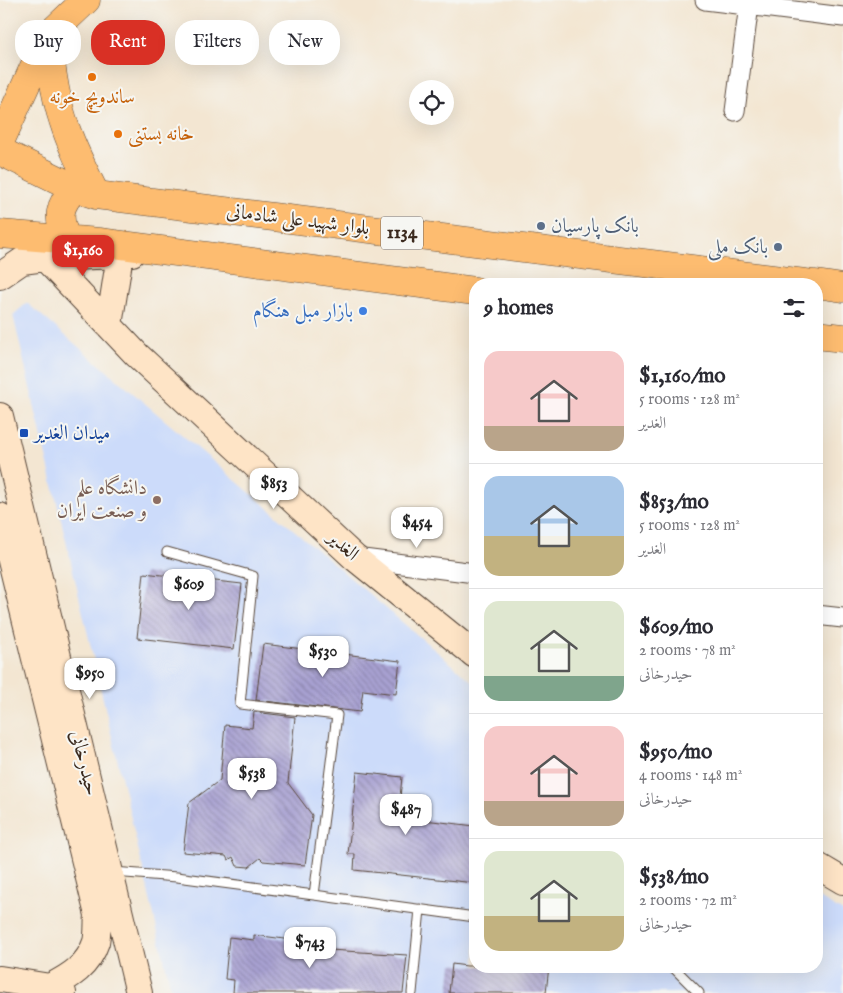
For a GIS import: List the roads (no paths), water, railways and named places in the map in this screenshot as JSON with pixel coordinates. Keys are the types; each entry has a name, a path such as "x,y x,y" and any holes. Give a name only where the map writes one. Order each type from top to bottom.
{"main road":[{"path":"65,20 86,0"},
{"path":"0,142 35,65"},
{"path":"52,65 63,120 78,158 86,191 65,198 60,212 61,226 67,240"},
{"name":"بلوار شهید علی شادمانی","path":"0,151 86,191 765,278"},
{"name":"1134","path":"0,234 99,242 469,290"},
{"path":"0,276 22,261 45,258 120,255 154,249"},
{"path":"109,325 120,255"},
{"name":"الغدیر","path":"45,258 137,355 356,558 469,650"},
{"path":"823,285 843,288"},
{"path":"823,336 843,338"},
{"name":"حیدرخانی","path":"0,416 139,993"},
{"name":"حیدرخانی","path":"0,516 98,915 96,940 89,959 56,990"},
{"path":"823,868 843,881"},
{"path":"0,980 56,990"}],"street":[{"path":"705,0 843,17"},
{"path":"735,111 749,5"},
{"path":"356,558 469,572"},
{"path":"823,616 843,618"},
{"path":"823,865 843,866"}],"lane":[{"path":"167,552 253,576 240,704 337,715 314,894"},
{"path":"110,872 177,877 314,894 469,917"},
{"path":"412,993 420,909"},
{"path":"679,973 699,993"}],"place":[{"name":"ساندویچ خونه","path":"92,77"},
{"name":"خانه بستنی","path":"118,134"},
{"name":"بانک پارسیان","path":"541,226"},
{"name":"بانک ملی","path":"778,247"},
{"name":"بازار مبل هنگام","path":"363,311"},
{"name":"میدان الغدیر","path":"24,433"},
{"name":"دانشگاه علم و صنعت ایران","path":"157,500"}]}
